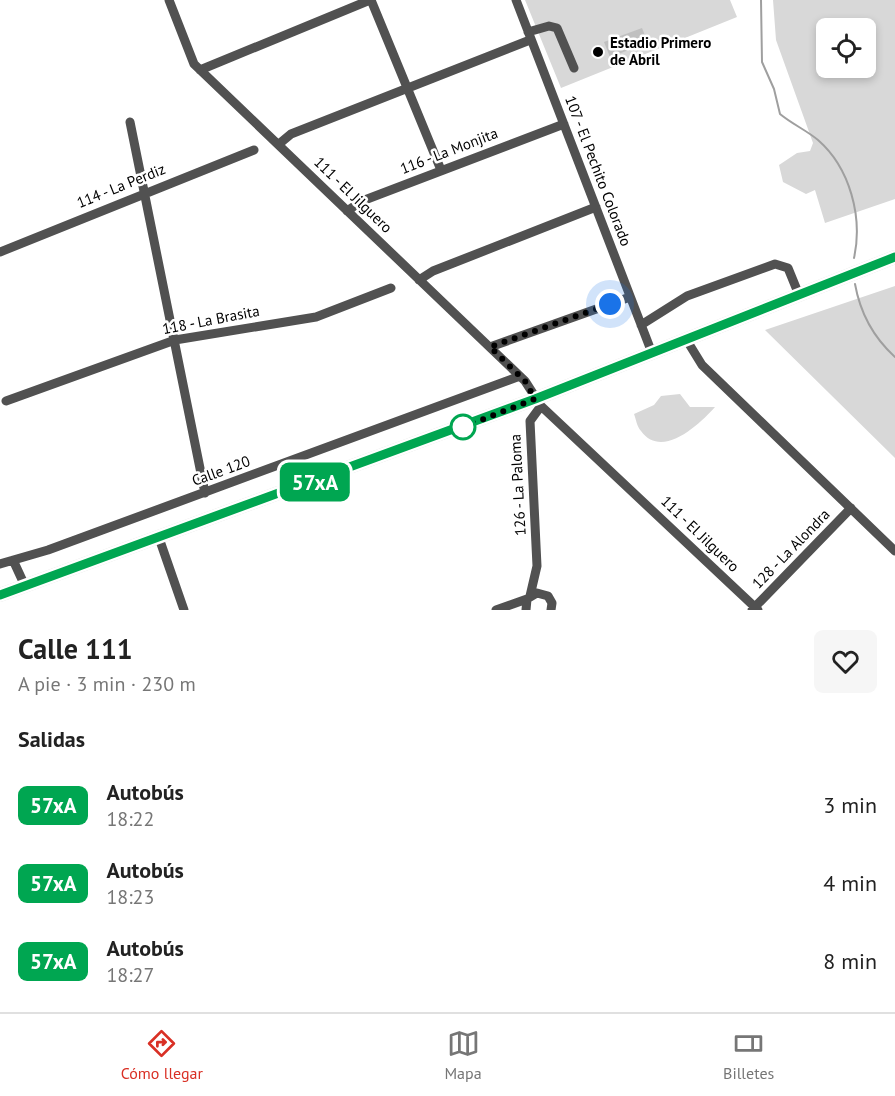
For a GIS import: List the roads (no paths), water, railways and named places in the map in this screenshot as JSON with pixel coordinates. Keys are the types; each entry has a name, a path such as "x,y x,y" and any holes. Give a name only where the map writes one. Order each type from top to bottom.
{"main road":[{"path":"0,595 538,403 652,352 895,257"}],"street":[{"name":"111 - El Jilguero","path":"169,0 191,58 200,70 520,376 538,403 755,609"},
{"path":"200,70 370,0 441,170"},
{"name":"107 - El Pechito Colorado","path":"516,0 652,352"},
{"path":"279,144 291,134 407,88 549,26 557,28 573,68"},
{"path":"130,122 205,493"},
{"name":"116 - La Monjita","path":"347,211 362,201 564,124"},
{"name":"114 - La Perdiz","path":"0,252 254,150"},
{"path":"420,280 433,271 596,207"},
{"path":"641,325 687,296 775,264 788,268 799,295"},
{"name":"118 - La Brasita","path":"6,401 175,340 316,316 391,288"},
{"path":"490,347 630,297"},
{"path":"686,339 702,365 895,552"},
{"name":"Calle 120","path":"0,564 48,550 520,376"},
{"name":"126 - La Paloma","path":"527,604 537,566 530,421 538,403"},
{"name":"128 - La Alondra","path":"755,609 851,508"},
{"path":"159,538 184,610"},
{"path":"13,560 25,586"},
{"name":"126 - La Paloma","path":"537,566 552,605"},
{"path":"496,610 527,604 541,593 552,605"}],"waterway":[{"path":"761,0 762,62 774,89 780,114 818,140 829,151 846,179 857,226 854,258"},
{"path":"855,284 860,304 869,324 880,341 895,357"}],"place":[{"name":"Estadio Primero de Abril","path":"598,52"}]}
